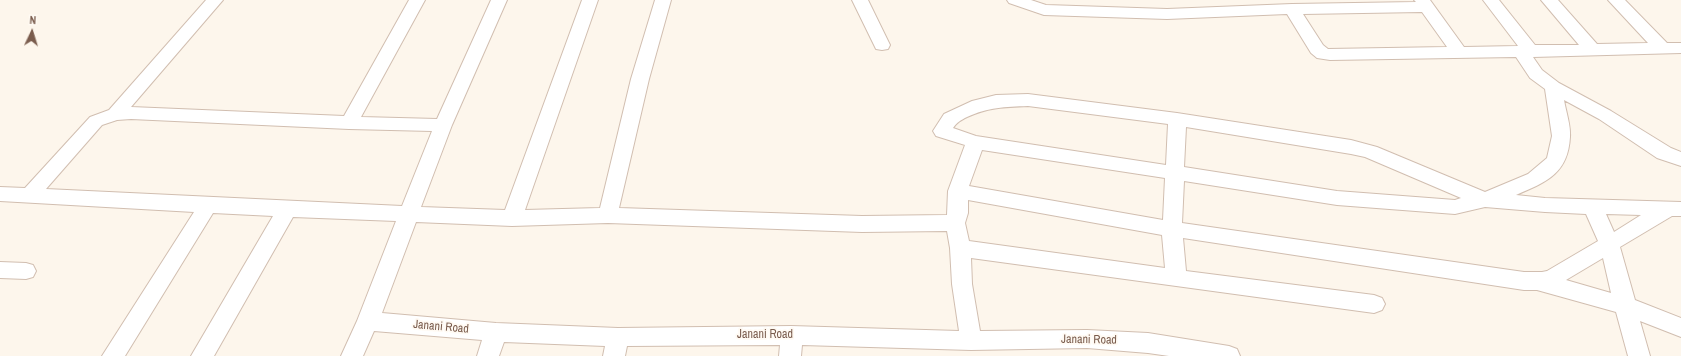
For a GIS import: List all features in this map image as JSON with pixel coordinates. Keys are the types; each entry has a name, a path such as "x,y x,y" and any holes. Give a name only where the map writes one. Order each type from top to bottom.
{"street":[{"path":"115,114 215,0"},
{"path":"349,123 417,0"},
{"path":"352,356 368,321 443,125 499,0"},
{"path":"512,218 590,0"},
{"path":"608,215 640,79 663,0"},
{"path":"860,0 882,45"},
{"path":"1015,0 1044,10 1167,14 1296,6 1425,4 1460,53"},
{"path":"1491,0 1526,52 1536,74 1552,87 1605,115 1664,153 1681,159"},
{"path":"1549,0 1593,50"},
{"path":"1616,0 1663,49"},
{"path":"1296,6 1317,50 1323,54 1358,56 1681,48"},
{"path":"1552,87 1560,136 1556,161 1535,179 1485,200 1455,207 1337,198 975,142 942,131 950,118 978,105 996,101 1028,100 1177,119 1351,147 1370,152 1485,200 1545,205 1674,209"},
{"path":"29,196 96,121 115,114 131,113 349,123 443,125"},
{"path":"1176,278 1172,229 1177,119"},
{"path":"971,341 962,284 960,248 955,223 958,213 958,191 975,142"},
{"path":"958,191 1172,229 1524,281 1554,278 1609,244 1674,209"},
{"path":"0,194 286,210 512,218 608,215 862,224 955,223"},
{"path":"113,356 208,205"},
{"path":"1593,206 1609,244 1624,305 1639,356"},
{"path":"202,356 286,210"},
{"path":"960,248 1374,304"},
{"path":"0,270 26,271"},
{"path":"1536,280 1624,305 1681,328"},
{"name":"Janani Road","path":"368,321 496,332 616,346 791,345 1087,339 1150,349 1229,356"},
{"path":"488,356 496,332"}]}
